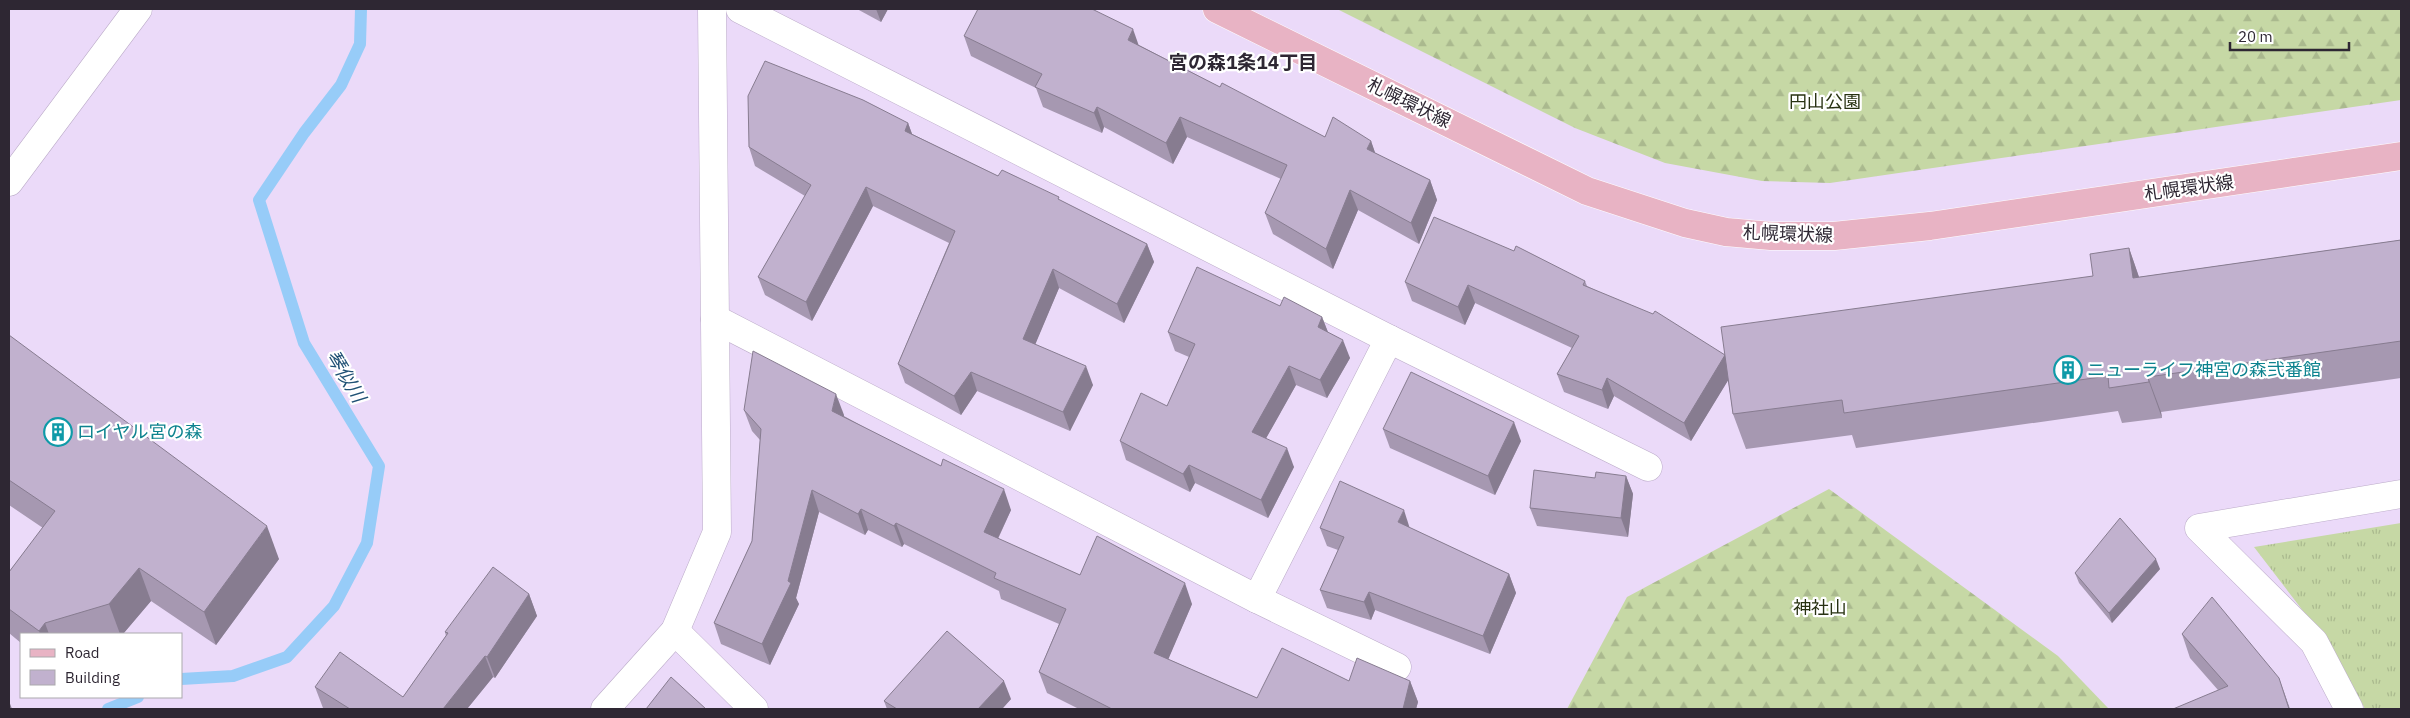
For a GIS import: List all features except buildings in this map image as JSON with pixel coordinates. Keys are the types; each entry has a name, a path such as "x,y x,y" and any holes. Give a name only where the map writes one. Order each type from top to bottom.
{"main road":[{"name":"札幌環状線","path":"1217,9 1588,191 1685,222 1726,232 1771,236 1834,236 1930,226 2401,156"}],"street":[{"path":"9,182 138,9"},
{"path":"605,709 675,631 717,532 712,9"},
{"path":"740,9 1389,339 1648,467"},
{"path":"715,319 1397,668"},
{"path":"1257,598 1389,339"},
{"path":"2349,709 2314,642 2199,528 2401,494"},
{"path":"675,631 754,709"}],"green space":[{"name":"円山公園","path":"1337,9 2401,9 2401,100 1830,183 1762,181 1665,163 1575,128"},
{"name":"神社山","path":"1829,489 2058,656 2109,709 1567,709 1627,597"},
{"path":"2401,523 2401,709 2365,709 2336,654 2254,547"}],"waterway":[{"name":"琴似川","path":"182,679 233,676 287,657 334,606 367,543 379,466 304,343 259,200 304,133 341,85 360,44 361,9"},
{"name":"琴似川","path":"108,709 136,698"}],"place":[{"name":"ニューライフ神宮の森弐番館","path":"2068,370"},
{"name":"ロイヤル宮の森","path":"58,432"}],"district":[{"name":"宮の森1条14丁目","path":"1243,62"}]}
